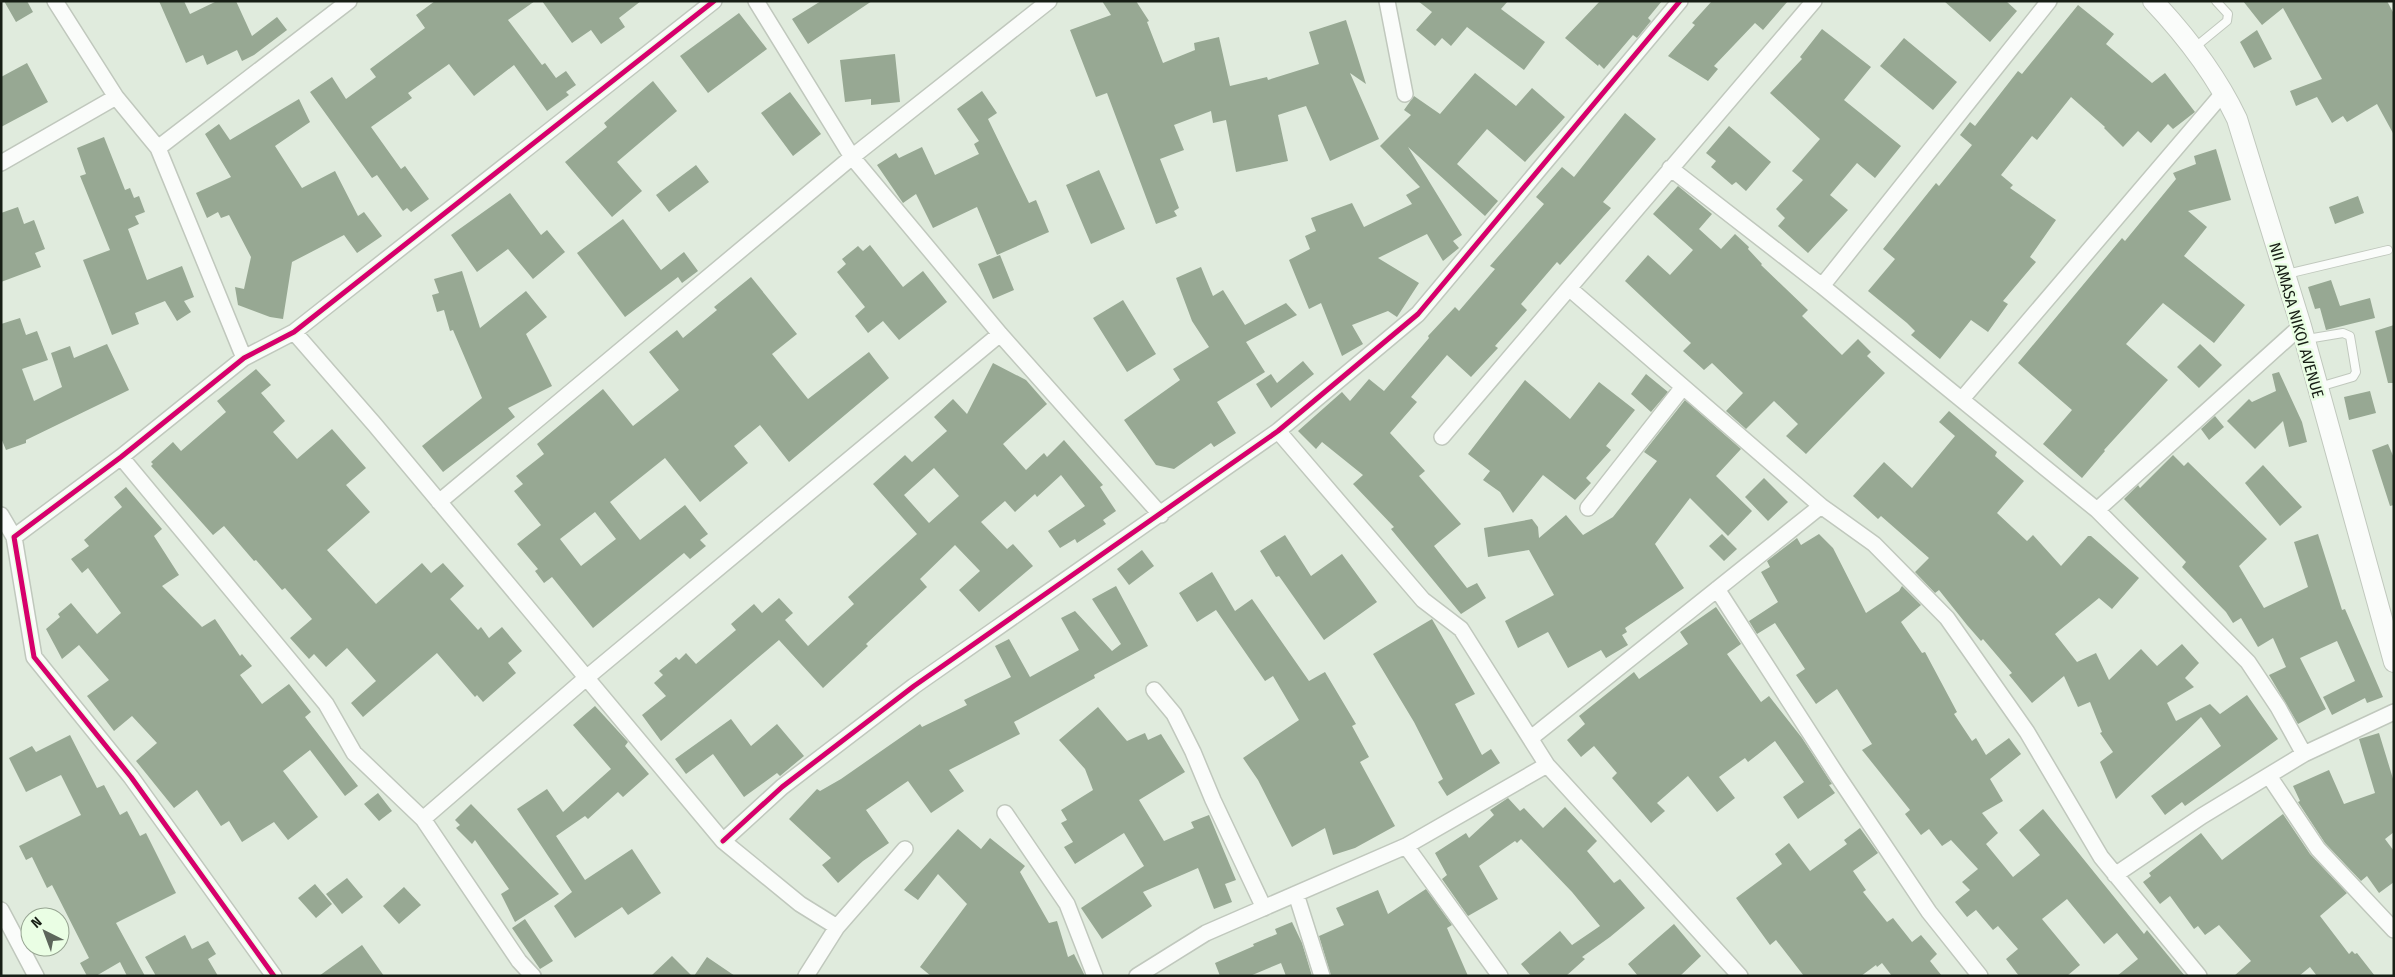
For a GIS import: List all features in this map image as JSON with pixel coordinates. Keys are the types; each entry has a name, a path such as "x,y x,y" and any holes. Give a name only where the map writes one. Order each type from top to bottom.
{"street":[{"path":"55,1 116,97 158,148 244,358"},
{"path":"158,148 349,1"},
{"path":"14,536 121,457 244,358 294,332 714,1"},
{"path":"756,1 852,157 1000,334 1161,515"},
{"path":"439,502 852,157 1049,1"},
{"path":"1387,1 1405,94"},
{"path":"723,842 782,787 914,686 1161,515 1278,431 1418,314 1680,1"},
{"path":"1442,437 1814,1"},
{"path":"1822,286 2049,1"},
{"name":"NII AMASA NIKOI AVENUE","path":"2153,1 2182,31 2224,92 2237,119 2303,333 2389,630 2394,662"},
{"path":"1962,399 2224,92"},
{"path":"1,163 116,97"},
{"path":"1670,168 1822,286 2097,510 2248,662 2278,708 2304,754"},
{"path":"1570,289 1821,506 1874,544 1947,618 2027,732 2101,857 2199,976"},
{"path":"294,332 439,502 723,842 800,904 837,927"},
{"path":"2097,510 2303,333"},
{"path":"423,819 585,679 1000,334"},
{"path":"1588,508 1683,387"},
{"path":"1278,431 1423,600 1461,630 1547,765 1740,976"},
{"path":"121,457 326,704 354,753 423,819 519,961 533,976"},
{"path":"1531,738 1821,506"},
{"path":"1,515 14,536 34,658 131,777 274,976"},
{"path":"1717,589 1837,775 1929,912 1980,976"},
{"path":"1154,690 1174,714 1264,908"},
{"path":"2116,875 2202,816 2304,754 2394,712"},
{"path":"1137,976 1206,933 1406,846 1547,765"},
{"path":"2268,776 2318,849 2394,930"},
{"path":"1005,813 1067,904 1095,976"},
{"path":"1406,846 1500,976"},
{"path":"806,976 837,927 905,849"},
{"path":"1296,894 1322,976"},
{"path":"1,910 36,976"}],"lane":[{"path":"2194,48 2227,21 2228,14 2216,1"},
{"path":"2285,274 2388,250"},
{"path":"2303,333 2343,333 2350,336 2356,372 2353,377 2318,388"}],"building":[{"path":"4,1 27,1 33,12 16,22"},
{"path":"159,1 184,1 190,14 217,1 236,1 252,36 277,17 287,30 254,55 242,61 237,50 207,65 203,55 186,63"},
{"path":"435,1 535,1 508,20 542,65 545,63 556,78 566,71 576,85 566,92 569,95 547,111 514,65 474,96 449,64 408,93 412,98 371,127 401,169 405,166 429,199 411,212 407,208 403,211 377,175 372,178 310,92 332,77 346,99 376,77 370,69 425,28 416,15"},
{"path":"542,1 641,1 619,18 625,27 601,44 591,30 572,43"},
{"path":"821,1 872,1 808,44 792,19"},
{"path":"1102,1 1136,1 1149,21 1147,22 1163,63 1195,50 1194,43 1219,37 1230,86 1267,77 1268,80 1319,64 1309,32 1346,20 1366,84 1350,73 1379,139 1330,161 1306,106 1278,115 1288,161 1236,172 1226,120 1213,123 1211,111 1174,125 1184,150 1160,159 1179,208 1174,211 1177,216 1156,224 1107,93 1096,97 1070,30 1111,15"},
{"path":"1418,1 1508,1 1501,9 1545,42 1524,70 1467,27 1451,46 1442,38 1435,46 1416,30 1432,12"},
{"path":"1600,1 1662,1 1648,18 1651,21 1637,38 1633,35 1604,69 1565,38"},
{"path":"1712,1 1788,1 1763,30 1755,23 1714,66 1718,69 1708,81 1668,56 1695,25 1692,23"},
{"path":"1944,1 2006,1 2017,11 1990,42"},
{"path":"2243,1 2387,1 2394,14 2394,135 2377,104 2347,122 2343,116 2332,123 2317,97 2296,106 2290,91 2322,79 2283,8 2262,25"},
{"path":"2078,5 2114,34 2106,44 2152,83 2165,73 2195,112 2173,129 2168,124 2151,143 2138,131 2123,147 2105,127 2071,97 2037,140 2032,136 2001,175 2013,185 2010,188 2056,220 2030,257 2036,262 2003,301 2008,304 1988,332 1971,320 1940,359 1911,335 1915,331 1907,323 1868,291 1895,259 1883,249 1936,183 1939,186 1972,145 1960,135 1970,122 1975,126 2018,71 2022,74"},
{"path":"739,13 767,49 708,93 680,56"},
{"path":"1822,29 1871,67 1844,100 1901,146 1875,178 1857,163 1830,195 1848,210 1808,253 1778,226 1785,218 1776,209 1803,180 1792,171 1820,139 1770,93 1802,59 1800,57"},
{"path":"2257,30 2272,59 2254,68 2240,42"},
{"path":"1904,38 1957,82 1933,110 1880,66"},
{"path":"895,54 900,102 871,105 871,99 845,102 840,60"},
{"path":"27,63 48,102 1,127 1,77"},
{"path":"1475,73 1516,106 1532,88 1565,117 1525,162 1487,129 1457,164 1498,201 1485,216 1408,147 1462,235 1453,241 1459,248 1443,261 1427,234 1378,258 1419,283 1397,317 1388,311 1352,325 1363,344 1342,356 1321,303 1309,309 1289,260 1310,249 1305,236 1316,231 1311,218 1352,203 1364,227 1412,204 1406,195 1420,187 1380,146 1411,115 1404,110 1414,96 1440,114"},
{"path":"653,81 677,111 617,162 642,191 612,217 565,162 607,127 604,123"},
{"path":"982,91 997,113 988,119 1029,203 1036,200 1049,232 997,255 977,207 933,228 916,194 903,203 877,165 896,153 899,158 922,147 935,175 979,154 974,144 979,141 957,109"},
{"path":"790,92 821,134 793,156 761,113"},
{"path":"299,99 310,122 275,146 302,188 335,171 358,216 364,212 382,236 357,253 344,235 292,262 283,319 270,317 238,305 235,287 244,289 251,257 229,215 221,218 218,212 207,218 196,193 231,177 205,134 219,124 230,140"},
{"path":"1625,113 1656,139 1603,202 1611,208 1560,265 1557,262 1521,304 1527,310 1495,346 1498,348 1471,377 1447,355 1411,397 1417,402 1390,433 1425,471 1419,476 1461,524 1434,546 1467,588 1477,583 1486,598 1461,614 1391,529 1394,527 1353,484 1363,475 1322,442 1316,449 1298,431 1342,392 1350,401 1369,379 1384,391 1429,338 1428,336 1455,307 1459,311 1495,269 1490,266 1544,204 1536,197 1562,167 1574,177"},
{"path":"1729,126 1771,162 1746,191 1736,182 1732,185 1711,167 1716,161 1706,153"},
{"path":"104,137 125,190 130,188 134,198 139,196 145,212 135,216 139,224 128,229 147,280 182,266 194,297 184,301 191,312 177,321 165,301 135,313 139,324 112,335 83,260 110,250 80,176 86,174 77,148"},
{"path":"2216,149 2231,200 2188,211 2207,227 2184,256 2245,305 2214,343 2163,303 2126,344 2168,380 2104,450 2082,478 2043,444 2072,410 2018,363 2122,238 2125,241 2176,179 2173,173 2196,164 2194,156"},
{"path":"696,165 709,182 669,212 656,195"},
{"path":"1099,170 1125,229 1091,244 1066,185"},
{"path":"1678,186 1712,214 1699,229 1721,249 1735,234 1749,247 1748,249 1761,265 1808,310 1802,316 1842,355 1858,339 1871,352 1867,356 1885,373 1806,454 1786,436 1798,424 1774,401 1746,429 1726,411 1743,393 1712,363 1704,370 1683,351 1691,343 1625,281 1648,255 1670,275 1693,250 1653,214"},
{"path":"510,193 541,235 547,230 565,252 533,279 508,249 477,272 451,235"},
{"path":"2358,196 2364,213 2335,224 2329,207"},
{"path":"18,207 24,224 34,220 45,249 35,253 41,267 1,282 1,213"},
{"path":"623,219 661,270 684,252 698,271 682,283 678,277 625,317 577,253"},
{"path":"870,245 903,287 923,271 947,302 899,340 883,321 868,333 855,316 865,307 837,272 846,264 842,259 858,246 863,251"},
{"path":"1000,255 1014,290 993,299 978,264"},
{"path":"1201,267 1213,296 1223,290 1245,325 1286,303 1297,315 1246,342 1265,372 1217,402 1236,433 1214,447 1211,443 1174,469 1156,465 1124,420 1180,380 1173,369 1209,347 1192,321 1176,278"},
{"path":"462,271 480,328 526,291 547,317 526,334 552,386 508,408 515,417 443,472 422,446 482,398 453,330 450,331 444,310 437,312 432,295 439,293 434,279"},
{"path":"751,277 797,334 772,354 808,399 869,352 889,378 789,462 760,425 734,446 748,463 700,502 665,458 610,502 640,540 685,505 708,534 700,540 706,546 690,559 684,553 593,628 552,577 544,583 535,571 538,569 517,544 541,525 514,491 523,484 516,476 544,454 537,444 603,389 633,426 679,390 649,352 677,330 683,338 717,310 714,307","holes":["595,512 616,539 581,566 560,539"]},
{"path":"2331,280 2340,306 2370,298 2375,318 2326,330 2320,308 2315,309 2308,287"},
{"path":"1123,300 1156,354 1127,372 1093,318"},
{"path":"20,318 26,335 37,331 48,360 22,369 34,401 62,387 51,353 70,346 74,358 107,344 129,390 26,440 26,443 6,450 1,438 1,324"},
{"path":"2394,325 2394,383 2388,383 2375,331"},
{"path":"2200,344 2222,365 2199,388 2177,367"},
{"path":"1303,361 1314,374 1271,408 1256,384 1271,374 1277,383"},
{"path":"993,363 1026,380 1047,404 1003,444 1026,470 1044,453 1047,457 1064,440 1103,485 1100,487 1116,511 1103,520 1106,524 1077,543 1075,539 1060,548 1048,531 1085,506 1061,475 1037,497 1035,494 1015,512 1005,501 981,522 1007,549 1013,544 1033,566 979,612 959,590 980,571 955,545 920,579 927,587 866,644 868,646 823,688 779,640 661,741 642,715 666,696 654,683 663,675 659,671 676,657 679,660 686,653 696,664 736,630 731,624 754,604 762,613 779,598 793,613 785,620 808,646 854,604 848,597 917,534 873,484 905,455 912,462 947,431 934,417 953,399 967,414","holes":["934,468 959,496 929,523 904,495"]},
{"path":"256,369 271,385 261,393 285,421 273,432 297,459 332,429 366,468 346,485 370,512 327,550 376,604 422,563 431,573 443,563 464,586 450,599 478,630 481,627 489,638 502,627 522,651 508,663 516,673 483,702 477,695 475,697 437,653 363,717 351,703 376,681 347,648 326,667 314,654 309,659 290,638 312,619 285,588 282,590 256,560 254,561 224,526 213,535 151,466 153,464 151,462 173,442 181,451 226,412 217,401"},
{"path":"2279,372 2302,422 2307,442 2289,447 2283,421 2255,449 2227,421 2249,399 2252,402 2276,391 2272,374"},
{"path":"1646,374 1668,392 1651,412 1631,394"},
{"path":"1525,380 1570,419 1599,382 1635,410 1606,446 1611,450 1586,478 1591,483 1575,500 1543,475 1513,513 1500,492 1483,480 1490,471 1468,454"},
{"path":"2370,391 2376,413 2349,420 2344,397"},
{"path":"1685,400 1741,449 1716,476 1752,511 1728,536 1690,498 1655,544 1684,588 1625,628 1627,632 1622,635 1628,645 1606,658 1601,650 1568,668 1548,632 1518,648 1505,621 1554,595 1529,550 1488,557 1484,528 1532,519 1538,527 1539,538 1566,515 1583,535 1613,517 1657,461 1644,452"},
{"path":"1949,411 1997,452 1995,456 2024,481 1997,513 2027,541 2033,535 2061,566 2088,536 2091,536 2139,578 2112,609 2099,598 2055,634 2077,662 2096,653 2109,680 2141,649 2157,666 2182,644 2199,663 2185,678 2194,687 2167,703 2176,721 2210,704 2220,714 2247,695 2278,739 2185,806 2182,802 2165,815 2151,796 2221,746 2201,717 2116,799 2100,762 2113,752 2100,733 2102,732 2090,702 2078,707 2064,676 2032,703 2009,675 2012,673 1983,639 1981,641 1939,590 1935,593 1915,572 1929,558 1881,516 1878,519 1853,496 1884,462 1912,488 1955,436 1939,422"},
{"path":"2215,416 2224,427 2209,440 2201,429"},
{"path":"2388,444 2394,458 2394,505 2390,506 2372,450"},
{"path":"2173,455 2184,466 2188,462 2267,539 2239,566 2264,608 2308,587 2294,542 2318,534 2342,610 2345,609 2383,697 2367,703 2365,698 2332,715 2323,697 2355,681 2337,641 2300,658 2326,709 2298,724 2269,675 2286,667 2273,638 2258,647 2241,618 2233,623 2226,612 2182,567 2186,562 2124,499 2138,485 2140,488"},
{"path":"2263,465 2302,507 2280,526 2245,483"},
{"path":"1764,478 1788,502 1768,521 1745,497"},
{"path":"126,487 162,529 154,536 179,575 162,586 202,627 215,619 240,656 242,654 252,666 240,675 262,704 289,684 311,712 305,717 358,786 345,796 310,750 283,771 318,817 288,840 274,822 242,842 229,821 221,826 197,790 174,808 136,761 157,743 132,716 114,731 87,696 109,680 79,645 62,659 46,629 60,617 58,614 71,603 97,634 121,613 88,568 82,573 71,559 89,546 84,540 122,507 114,497"},
{"path":"1722,534 1737,549 1724,561 1709,546"},
{"path":"1819,534 1833,548 1866,613 1899,591 1902,586 1921,605 1901,622 1922,653 1925,652 1957,712 1954,714 1972,741 1976,738 1986,755 2009,738 2021,754 1990,779 2003,801 1982,813 1998,833 1986,844 2013,877 2040,855 2019,830 2043,809 2144,934 2147,930 2185,976 2117,976 2138,959 2117,933 2104,944 2067,899 2042,919 2080,965 2067,976 2019,976 2006,959 2018,949 1998,926 1993,930 1976,910 1967,917 1955,902 1970,890 1962,882 1978,869 1951,840 1942,846 1929,829 1921,835 1905,814 1910,810 1862,750 1872,744 1837,689 1816,704 1796,675 1805,669 1775,623 1757,634 1749,621 1778,602 1761,572 1770,567 1767,561 1797,538 1801,545"},
{"path":"1285,535 1311,576 1342,554 1377,602 1324,640 1279,576 1276,577 1260,551"},
{"path":"1142,550 1154,566 1129,585 1117,569"},
{"path":"1212,572 1235,611 1252,599 1309,681 1325,672 1356,724 1352,726 1369,757 1360,762 1395,826 1355,848 1333,855 1325,828 1292,847 1258,780 1243,758 1299,720 1273,676 1265,681 1216,610 1197,622 1179,593"},
{"path":"1116,586 1148,646 1094,675 1095,678 1014,722 1020,734 949,770 964,791 931,813 908,781 866,810 889,843 863,861 838,883 822,865 831,858 789,819 817,789 820,791 841,779 920,724 922,727 967,705 964,700 1011,677 995,646 1009,639 1030,677 1079,650 1061,618 1075,611 1112,651 1121,644 1092,599"},
{"path":"1716,607 1741,644 1727,654 1761,702 1769,696 1802,738 1832,784 1829,785 1835,793 1798,819 1783,797 1804,782 1775,741 1748,762 1745,758 1719,777 1735,798 1717,812 1688,776 1657,803 1665,811 1651,823 1612,778 1617,773 1594,746 1581,757 1567,740 1585,724 1579,716 1634,672 1639,679 1688,644 1680,632"},
{"path":"1432,619 1475,694 1455,704 1482,755 1491,749 1500,763 1447,796 1438,782 1443,779 1414,722 1373,654"},
{"path":"595,706 628,742 625,746 649,774 623,797 618,792 588,819 585,816 556,836 585,880 632,849 661,893 628,915 622,907 575,938 554,906 572,892 517,809 547,789 563,812 611,769 573,725"},
{"path":"1098,707 1127,741 1145,733 1148,740 1161,734 1185,772 1139,800 1164,841 1194,828 1191,822 1209,815 1236,880 1225,884 1232,902 1214,909 1198,868 1143,892 1152,906 1102,939 1081,908 1144,866 1124,833 1075,864 1064,847 1073,842 1061,823 1067,820 1061,810 1093,790 1085,769 1059,740"},
{"path":"731,719 751,746 777,724 804,756 780,776 777,773 744,797 713,754 686,774 675,759"},
{"path":"2379,733 2394,782 2394,832 2385,839 2394,851 2394,882 2379,893 2367,876 2361,881 2325,843 2298,802 2300,801 2293,786 2329,770 2344,804 2375,793 2359,739"},
{"path":"70,735 97,788 104,785 120,815 127,811 140,836 146,833 176,893 116,923 145,976 127,976 120,962 96,976 87,976 80,963 89,958 70,921 70,907 63,907 52,885 47,888 32,857 26,860 19,846 81,815 61,775 26,792 9,758 32,746 36,752"},
{"path":"378,793 392,811 379,821 364,804"},
{"path":"1508,798 1520,811 1524,808 1543,828 1565,807 1597,841 1587,851 1614,883 1620,879 1645,908 1582,957 1585,959 1566,976 1531,976 1521,964 1560,931 1572,945 1600,926 1572,892 1521,839 1517,843 1515,841 1479,866 1498,899 1468,916 1442,879 1447,875 1435,853 1466,833 1469,838 1494,815 1490,810"},
{"path":"471,804 559,894 515,922 501,894 509,889 475,840 472,844 456,828 460,825 455,820"},
{"path":"2283,814 2310,854 2347,893 2320,916 2349,954 2352,951 2355,954 2357,953 2375,976 2317,976 2310,967 2299,976 2234,976 2251,961 2219,925 2205,935 2198,926 2194,929 2170,896 2160,904 2143,882 2151,876 2149,873 2201,833 2222,860"},
{"path":"1860,828 1878,853 1853,871 1866,890 1863,892 1887,922 1893,918 1912,942 1921,935 1937,954 1930,961 1942,976 1892,976 1882,963 1861,976 1804,976 1776,940 1770,945 1736,898 1782,864 1775,854 1789,843 1810,871 1847,844 1844,840"},
{"path":"958,829 981,849 990,838 1025,866 1020,872 1049,923 1057,921 1068,957 1074,954 1085,976 931,976 920,967 967,904 938,874 918,900 904,890"},
{"path":"347,878 363,897 342,914 326,894"},
{"path":"315,884 332,904 316,918 298,898"},
{"path":"404,887 421,905 399,924 383,906"},
{"path":"1426,889 1452,925 1447,928 1468,976 1331,976 1319,936 1344,925 1336,908 1378,890 1388,914"},
{"path":"525,919 553,961 540,969 512,928"},
{"path":"1292,922 1302,943 1312,976 1286,976 1281,963 1250,976 1220,976 1215,963 1277,934 1275,929"},
{"path":"1674,924 1701,956 1680,976 1638,976 1628,964"},
{"path":"185,935 192,949 208,941 216,954 208,959 218,976 156,976 145,957"},
{"path":"362,945 384,976 319,976"},
{"path":"672,956 692,976 651,976"},
{"path":"707,957 735,976 694,976"}],"cycle path":[{"path":"274,976 131,777 34,657 14,537 121,457 244,358 294,332 714,1"},
{"path":"723,841 782,787 914,686 1278,431 1418,314 1680,1"}]}
